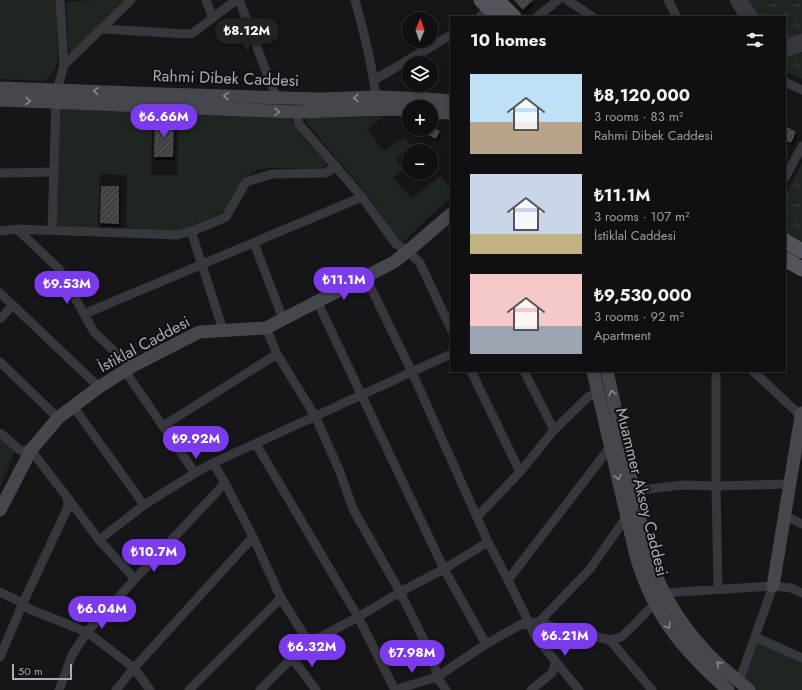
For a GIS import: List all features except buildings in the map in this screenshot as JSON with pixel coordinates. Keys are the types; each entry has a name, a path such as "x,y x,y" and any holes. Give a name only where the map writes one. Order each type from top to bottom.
{"main road":[{"path":"489,8 511,16"},
{"name":"Rahmi Dibek Caddesi","path":"0,88 56,96 296,112 402,110"},
{"name":"Rahmi Dibek Caddesi","path":"0,100 56,96 320,99 376,97 450,100"},
{"path":"438,112 450,113"},
{"name":"İstiklal Caddesi","path":"1,506 31,450 58,418 99,387 128,369 199,332 266,328 394,262 450,215"},
{"path":"786,243 802,251"},
{"name":"Muammer Aksoy Caddesi","path":"593,372 641,574 668,626 688,652 728,690"},
{"path":"607,372 648,554 657,578 677,615 698,642 717,663 748,690"},
{"path":"772,586 789,484 800,438 801,415"}],"street":[{"path":"52,230 56,96 64,66 60,0"},
{"path":"64,66 131,0"},
{"path":"206,0 213,18"},
{"path":"102,29 187,34 193,32 238,0 276,98"},
{"path":"355,0 366,40 376,97"},
{"path":"538,16 558,0"},
{"path":"567,0 591,16"},
{"path":"668,0 676,16"},
{"path":"734,0 743,16"},
{"path":"743,0 753,16"},
{"path":"374,80 450,35"},
{"path":"786,44 802,38"},
{"path":"786,53 802,47"},
{"path":"786,82 802,90"},
{"path":"296,112 299,124 362,197 396,244 408,251 420,262 450,327"},
{"path":"786,176 802,146"},
{"path":"0,231 17,229 177,235 226,217 246,182 272,174 326,173 336,166"},
{"path":"0,173 54,172"},
{"path":"84,314 362,197"},
{"path":"17,229 59,269 94,332 128,369 163,426 195,473"},
{"path":"191,231 223,330"},
{"path":"254,243 283,319"},
{"path":"365,276 412,372 488,542 529,623 536,636 579,690"},
{"path":"0,293 99,387"},
{"path":"317,301 444,569 486,644"},
{"path":"0,319 13,305"},
{"path":"266,328 277,354 315,416 340,472 353,509 400,592 433,658 437,677 446,690"},
{"path":"163,426 277,354"},
{"path":"99,540 144,505 213,463 450,354"},
{"path":"0,362 58,418"},
{"path":"471,372 520,472"},
{"path":"525,372 554,430"},
{"path":"716,372 718,589"},
{"path":"754,372 801,415"},
{"path":"477,517 520,472 554,430 589,396 598,395"},
{"path":"73,406 144,505"},
{"path":"0,433 20,450 31,450 99,540 135,579"},
{"path":"256,444 358,617 395,690 437,677 486,644 520,625 540,622 554,627 610,640 621,637 648,610 656,605 660,595 664,593 772,586 791,588 802,593"},
{"path":"508,580 611,446"},
{"path":"213,463 225,482 253,537 281,598 309,643"},
{"path":"59,690 72,655 88,632 225,482"},
{"path":"634,491 682,485 716,486 789,484"},
{"path":"0,658 23,603 68,507 67,497"},
{"path":"784,515 802,524"},
{"path":"540,622 590,569 627,516"},
{"path":"116,690 134,668 253,537"},
{"path":"260,690 309,643 444,569 488,542"},
{"path":"737,680 742,676 772,586"},
{"path":"0,592 23,603 27,608 88,632 134,668 150,690"},
{"path":"189,690 281,598"},
{"path":"755,637 802,658"},
{"path":"610,640 652,690"},
{"path":"292,658 316,690"},
{"path":"531,690 552,673 556,662"}],"green space":[{"path":"0,0 56,0 58,57 56,67 52,74 44,81 0,79"},
{"path":"124,0 71,52 68,47 66,2"},
{"path":"738,0 802,0 802,79 786,71 786,16 748,16"},
{"path":"60,109 152,112 151,175 177,175 178,113 289,117 306,141 327,163 321,169 270,168 257,170 244,178 225,211 192,227 174,231 126,228 127,175 100,174 98,228 56,226"},
{"path":"384,117 367,129 384,151 404,137 410,144 402,144 402,154 396,159 402,167 402,171 393,177 411,199 435,180 438,180 440,176 450,188 450,198 403,242 397,240 370,198 305,121 308,118"},
{"path":"802,163 802,243 786,234 786,193"},
{"path":"0,439 14,451 14,454 0,487"},
{"path":"758,643 802,662 802,690 756,690 746,681 746,675"}]}
